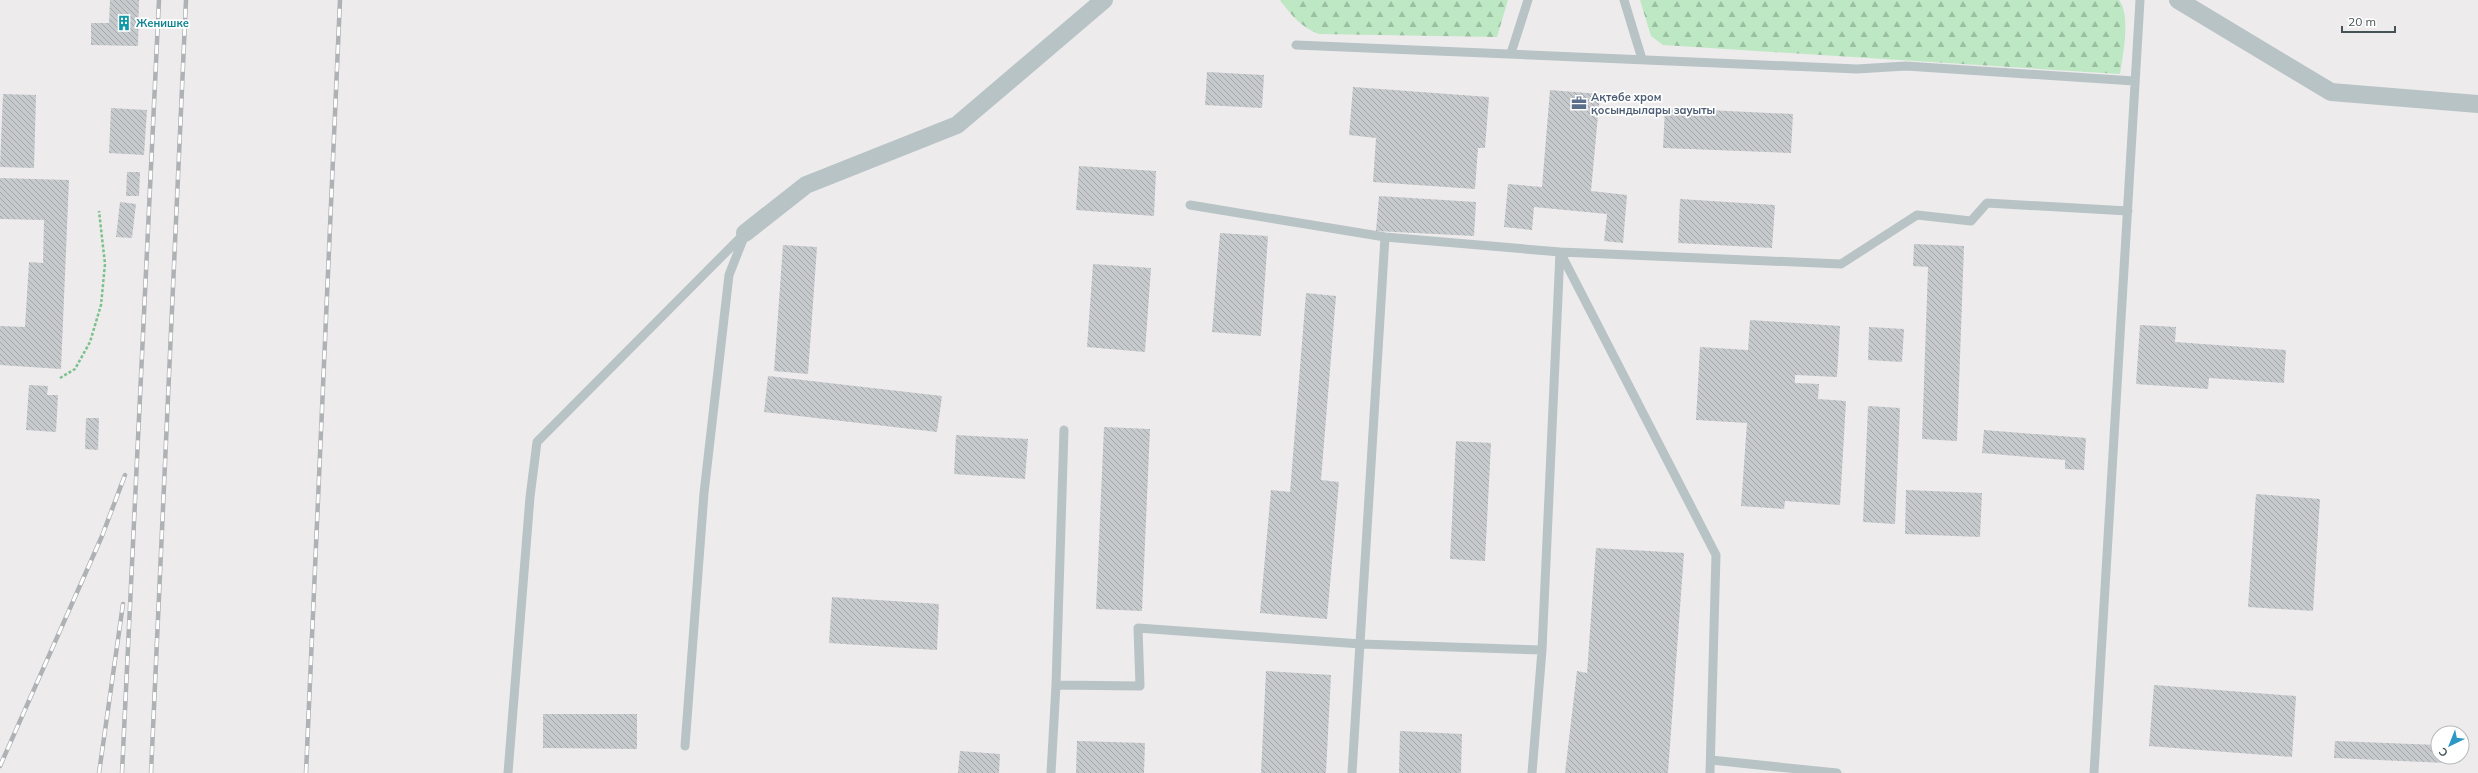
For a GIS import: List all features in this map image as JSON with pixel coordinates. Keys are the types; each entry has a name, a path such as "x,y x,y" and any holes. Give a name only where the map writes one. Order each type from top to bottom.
{"street":[{"path":"745,233 806,185 957,125 1104,0"},
{"path":"2178,0 2331,92 2478,104"}],"lane":[{"path":"1511,53 1528,0"},
{"path":"1624,0 1642,59"},
{"path":"2094,773 2128,211 2134,80 2140,0"},
{"path":"1296,45 1857,69 1906,66 2134,80"},
{"path":"1190,205 1385,237 1560,252 1841,264 1918,215 1971,221 1987,203 2128,211"},
{"path":"685,746 704,493 729,275 745,233"},
{"path":"508,773 530,497 537,442 745,233"},
{"path":"1352,773 1385,237"},
{"path":"1532,773 1542,650 1560,252"},
{"path":"1560,252 1716,555 1710,773"},
{"path":"1051,773 1056,685 1064,430"},
{"path":"1056,685 1140,686 1138,628 1360,644 1542,650"},
{"path":"1711,760 1837,773"}],"path":[{"path":"60,378 75,368 90,342 101,305 105,264 99,211"}],"green space":[{"path":"1280,0 1508,0 1497,37 1319,34 1307,28 1297,20"},
{"path":"1640,0 2119,0 2125,15 2123,57 2120,74 1663,45 1651,36"}],"building":[{"name":"Женишке","path":"110,0 139,0 138,46 91,45 91,23 109,23"},
{"path":"1207,72 1264,75 1262,108 1205,105"},
{"path":"1353,87 1489,97 1485,148 1478,148 1475,189 1373,182 1376,138 1349,135"},
{"path":"1550,90 1600,94 1591,191 1627,195 1623,243 1604,241 1607,214 1534,207 1532,230 1504,227 1508,184 1542,187"},
{"path":"3,94 36,95 34,168 0,167"},
{"path":"111,108 147,110 144,155 109,153"},
{"path":"1665,108 1793,114 1791,153 1663,148"},
{"path":"1079,166 1156,171 1154,216 1076,210"},
{"path":"127,172 140,172 139,196 126,196"},
{"path":"0,178 69,180 61,369 0,365 0,326 25,327 29,262 43,263 44,220 0,219"},
{"path":"1379,196 1476,202 1474,236 1376,231"},
{"path":"1680,199 1775,205 1772,248 1678,243"},
{"path":"120,202 136,204 132,238 116,237"},
{"path":"1220,233 1268,236 1261,336 1212,332"},
{"path":"1914,244 1964,246 1957,441 1922,439 1928,267 1913,266"},
{"path":"783,245 817,247 808,374 774,371"},
{"path":"1093,264 1151,268 1145,352 1087,347"},
{"path":"1306,293 1336,296 1321,480 1339,482 1327,619 1260,613 1271,490 1290,492"},
{"path":"1750,320 1840,326 1837,377 1795,375 1795,383 1819,384 1818,399 1846,401 1840,505 1785,501 1784,509 1741,506 1747,423 1696,420 1700,347 1748,350"},
{"path":"2140,325 2176,327 2175,342 2286,350 2284,383 2209,378 2208,389 2136,384"},
{"path":"1869,327 1904,329 1902,362 1868,360"},
{"path":"768,376 942,396 937,432 764,412"},
{"path":"29,385 48,386 47,395 58,395 56,432 26,430"},
{"path":"1868,406 1900,408 1895,524 1863,522"},
{"path":"86,418 99,418 98,450 85,449"},
{"path":"1104,427 1150,429 1142,611 1096,609"},
{"path":"1984,430 2086,438 2084,470 2065,469 2065,460 1982,453"},
{"path":"956,435 1028,439 1025,479 954,474"},
{"path":"1456,441 1491,443 1485,561 1450,559"},
{"path":"1906,490 1982,493 1980,537 1905,534"},
{"path":"2256,494 2320,499 2313,611 2248,607"},
{"path":"1596,548 1684,553 1668,773 1565,773 1577,671 1587,673"},
{"path":"832,597 939,604 937,650 829,643"},
{"path":"1266,671 1331,675 1326,773 1261,773"},
{"path":"2154,685 2296,696 2292,757 2149,746"},
{"path":"543,714 637,714 637,749 543,748"},
{"path":"1400,731 1462,734 1461,773 1399,773"},
{"path":"1077,741 1145,743 1144,773 1076,773"},
{"path":"2335,741 2430,745 2430,762 2334,758"},
{"path":"960,751 1000,754 999,773 958,773"}],"railway":[{"path":"122,773 159,0"},
{"path":"151,773 186,0"},
{"path":"306,773 340,0"},
{"path":"0,766 102,536 125,475"},
{"path":"99,773 123,604"}],"place":[{"name":"Женишке","path":"124,23"},
{"name":"Ақтөбе хром қосындылары зауыты","path":"1579,103"}]}
